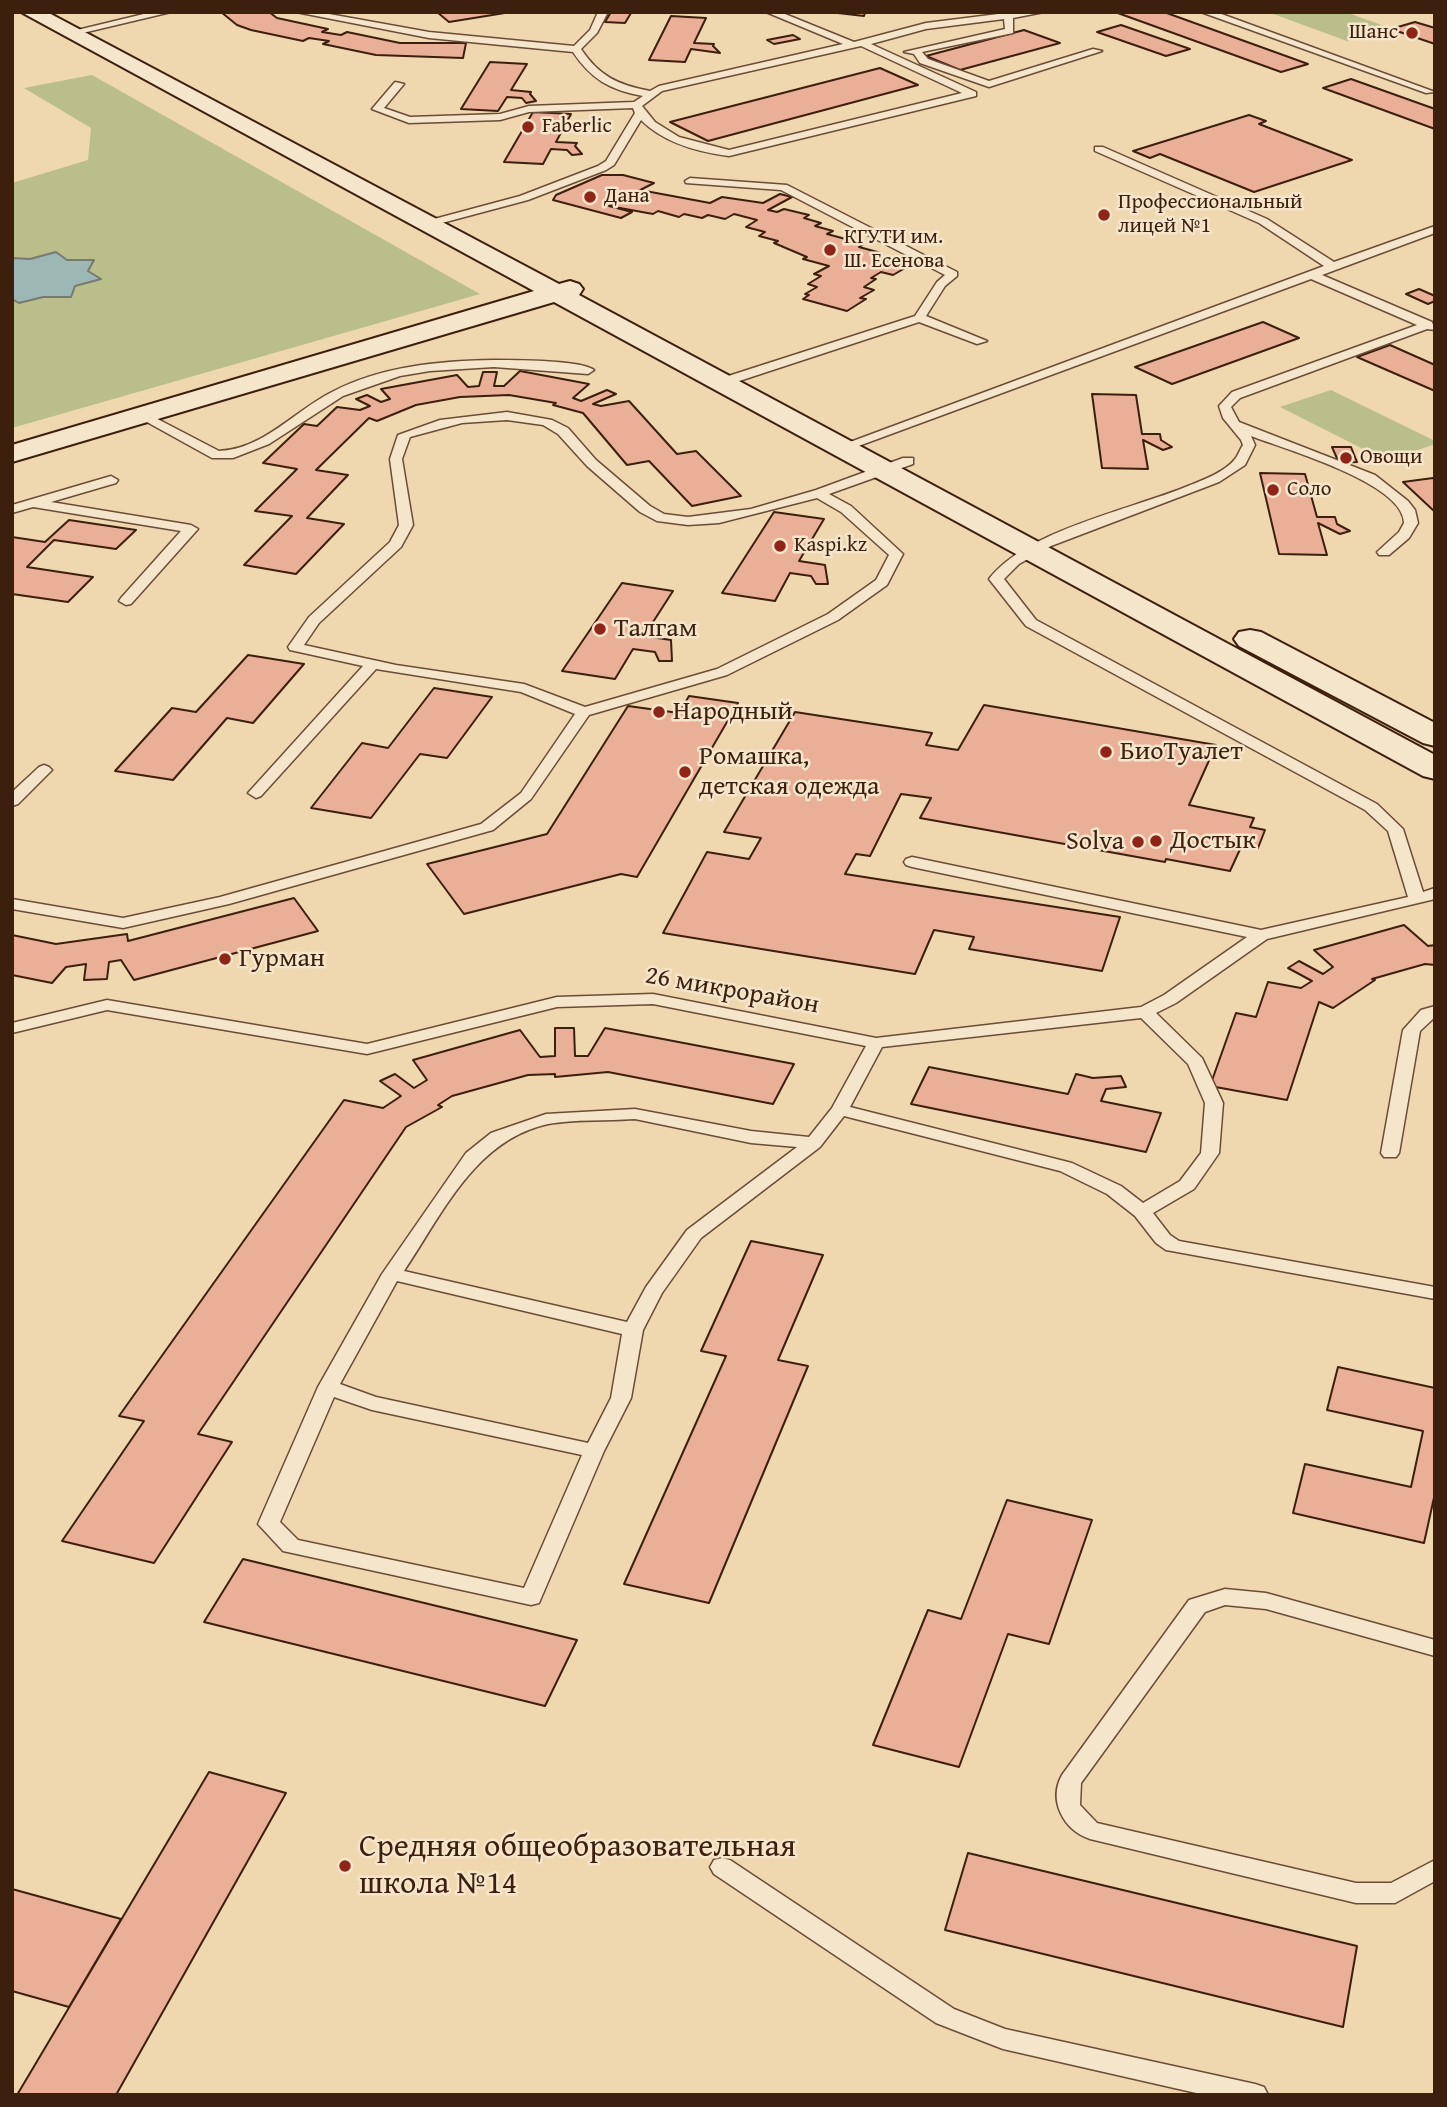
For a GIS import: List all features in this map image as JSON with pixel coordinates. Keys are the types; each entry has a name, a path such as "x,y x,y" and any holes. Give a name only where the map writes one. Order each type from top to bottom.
{"main road":[{"path":"31,12 76,24 734,379 867,438 1432,730"},
{"path":"12,454 567,290"},
{"path":"734,379 841,449 1435,769"}],"lane":[{"path":"76,24 166,12"},
{"path":"301,12 429,35 576,49"},
{"path":"576,49 594,31 603,12"},
{"path":"771,12 863,43 918,53 1010,31 1008,16"},
{"path":"924,12 926,26"},
{"path":"576,49 588,69 609,86 650,94 926,26 1039,12"},
{"path":"1206,12 1433,92"},
{"path":"398,84 377,109 409,120 500,117 529,109 578,106 637,110 705,151 729,153 972,94 863,43"},
{"path":"918,53 923,61 989,84 1097,51"},
{"path":"438,221 524,198 602,168 610,163 637,110 650,94"},
{"path":"1099,149 1263,221 1334,267"},
{"path":"690,181 783,187 953,274 942,284 919,318 734,379"},
{"path":"841,449 1435,229"},
{"path":"1313,275 1431,327"},
{"path":"919,318 981,341"},
{"path":"1417,900 1395,830 1371,807 1031,622 996,579 1007,564 1033,551 1083,528 1135,513 1231,470 1245,458 1249,447 1248,441 1225,415 1225,406 1236,396 1431,327"},
{"path":"142,416 217,455 230,456 249,450 340,393 410,370 494,362 589,370"},
{"path":"819,494 846,509 896,554 883,582 833,617 722,673 584,712 524,688 373,664 295,647 314,620 396,544 406,524 396,459 404,435 428,425 477,416 547,422 565,432 575,448 660,518 737,515 819,494 908,461"},
{"path":"1231,423 1370,478 1385,488 1404,505 1412,520 1411,527 1384,552"},
{"path":"12,509 111,480"},
{"path":"33,503 191,529 126,601"},
{"path":"256,793 373,664"},
{"path":"12,904 123,923 223,901 486,827 526,796 584,712"},
{"path":"1390,745 1432,730"},
{"path":"12,801 44,770"},
{"path":"912,862 1261,935 1417,900 1435,893"},
{"path":"1417,900 1435,902"},
{"name":"26 микрорайон","path":"12,1028 107,1004 367,1049 557,1002 653,999 876,1043 1145,1012 1170,999 1261,935"},
{"path":"1390,1153 1412,1030 1427,1014 1435,1011"},
{"path":"1142,1212 1187,1185 1210,1153 1214,1103 1196,1062 1145,1012"},
{"path":"814,1143 751,1137 635,1114 546,1119 497,1138 472,1157 392,1274 328,1387 269,1524 291,1546 531,1597 594,1451 621,1398 634,1330 653,1291 694,1234 814,1143 840,1110 876,1043"},
{"path":"840,1110 1066,1167 1114,1190 1142,1212 1173,1246 1435,1293"},
{"path":"392,1274 634,1330"},
{"path":"328,1387 372,1403 594,1451"},
{"path":"1435,1648 1266,1601 1225,1597 1197,1606 1070,1781 1068,1808 1090,1830 1356,1893 1395,1893 1435,1869"},
{"path":"722,1867 945,2016 968,2028 1003,2039 1255,2095"}],"green space":[{"path":"1268,12 1345,12 1390,28 1347,41"},
{"path":"92,75 480,294 12,428 12,183 88,160 91,128 24,88"},
{"path":"1331,390 1435,441 1435,444 1387,461 1280,407"}],"water":[{"path":"56,252 67,260 94,260 88,271 101,279 75,286 71,297 43,297 19,303 12,299 12,258 30,259"}],"building":[{"path":"221,12 269,12 277,18 328,29 322,32 341,35 347,32 400,43 466,43 463,58 376,55 323,44 329,41 309,38 303,41 251,30 237,25"},
{"path":"437,12 511,12 449,22"},
{"path":"611,12 631,13 625,23 605,22"},
{"path":"829,12 865,12 864,16"},
{"path":"1115,12 1164,12 1308,64 1281,72"},
{"path":"671,16 706,18 694,43 714,44 720,53 691,49 685,62 649,60"},
{"path":"1415,22 1435,28 1435,44 1391,29"},
{"path":"1121,25 1190,49 1166,56 1097,32"},
{"path":"1024,30 1060,43 960,70 926,56"},
{"path":"793,35 800,39 774,44 767,40"},
{"path":"490,62 527,64 511,90 531,92 536,101 526,103 522,98 507,97 498,111 461,109"},
{"path":"880,68 918,85 708,141 670,122"},
{"path":"1351,79 1435,109 1435,129 1323,88"},
{"path":"533,112 571,114 556,142 577,143 575,146 582,154 572,155 567,150 551,149 543,164 504,162"},
{"path":"1249,115 1266,121 1259,124 1352,160 1254,192 1160,154 1150,158 1133,151"},
{"name":"Дана","path":"602,175 623,175 654,183 609,206 632,212 621,218 553,200 556,195"},
{"name":"КГУТИ им. Ш. Есенова","path":"640,190 710,203 722,197 763,203 780,194 792,197 768,210 777,212 784,209 809,215 804,218 821,223 815,226 833,231 827,234 864,244 859,247 881,253 876,256 907,267 893,275 881,272 871,278 876,279 864,287 874,290 860,298 866,299 847,311 803,299 809,295 805,294 817,287 808,284 821,276 814,274 829,266 803,259 807,257 774,243 778,241 759,236 765,232 746,227 757,220 734,214 725,219 708,215 702,218 684,214 679,217 658,211 653,214 609,206"},
{"path":"1419,289 1435,296 1435,301 1428,304 1406,294"},
{"path":"1263,322 1299,338 1172,384 1135,367"},
{"path":"1390,345 1435,365 1435,391 1357,357"},
{"path":"520,371 589,384 573,398 581,401 607,390 616,394 593,404 601,406 629,401 677,454 696,451 741,496 692,506 649,461 627,465 583,413 553,405 556,403 509,395 460,397 416,405 377,421 369,418 316,470 348,475 307,518 344,524 296,574 244,565 292,516 255,511 297,469 263,463 304,424 317,426 337,407 360,410 370,406 356,399 367,395 381,402 390,399 381,389 457,375 468,387 479,386 483,372 497,372 494,386 504,386"},
{"path":"1092,394 1136,395 1142,434 1160,434 1161,440 1172,447 1163,450 1143,440 1148,469 1102,468"},
{"path":"1332,447 1351,447 1357,462 1339,463"},
{"path":"1260,473 1305,474 1317,517 1335,517 1337,524 1350,531 1340,534 1318,523 1327,555 1279,554"},
{"path":"1433,478 1435,480 1434,511 1403,482"},
{"path":"774,512 824,519 799,561 825,565 828,584 816,584 811,576 790,573 775,601 722,593"},
{"path":"69,520 136,530 116,549 54,540 27,567 93,577 68,602 12,594 12,537 45,542"},
{"path":"622,583 673,591 644,636 671,640 672,661 659,661 655,652 633,649 615,679 562,671"},
{"path":"248,655 304,664 253,723 227,718 173,780 115,771 172,708 196,712"},
{"path":"434,688 492,697 447,758 420,754 371,818 311,808 362,743 388,748"},
{"path":"689,696 738,703 637,877 621,874 464,914 427,864 547,834 628,706 679,713"},
{"name":"Достык","path":"984,705 1216,745 1189,805 1254,818 1250,827 1265,830 1258,848 1242,845 1230,871 1166,859 1165,862 920,818 931,798 901,794 870,856 856,854 845,874 1120,917 1102,971 969,949 974,937 934,930 915,974 663,933 707,852 749,859 761,838 724,832 795,712 932,733 926,745 958,750"},
{"path":"294,898 318,931 134,980 121,960 109,962 107,979 84,980 86,964 66,967 52,983 12,975 12,935 56,944 127,934 128,941"},
{"path":"1404,925 1428,946 1435,945 1435,965 1425,964 1372,979 1375,980 1333,1008 1319,1002 1287,1100 1210,1086 1236,1013 1256,1017 1268,982 1301,988 1312,981 1288,968 1299,961 1323,974 1333,967 1314,950"},
{"path":"555,1028 574,1028 575,1056 588,1056 605,1028 794,1064 773,1104 608,1072 555,1077 555,1074 528,1075 452,1096 438,1105 442,1107 406,1127 198,1434 232,1442 154,1563 62,1541 144,1421 119,1416 344,1100 383,1108 401,1096 380,1081 395,1074 414,1088 427,1080 413,1060 520,1030 540,1057 555,1056"},
{"path":"929,1067 1068,1094 1076,1074 1093,1078 1121,1076 1126,1087 1106,1089 1101,1101 1161,1113 1146,1152 911,1104"},
{"path":"751,1241 823,1255 778,1360 808,1366 709,1603 624,1584 726,1356 701,1351"},
{"path":"1338,1367 1435,1388 1435,1493 1424,1543 1293,1513 1305,1464 1411,1487 1423,1431 1327,1410"},
{"path":"1007,1500 1092,1520 1049,1644 1008,1634 959,1767 873,1745 928,1610 961,1619"},
{"path":"243,1559 577,1640 545,1706 204,1622"},
{"path":"209,1772 286,1793 116,2095 17,2095"},
{"path":"968,1853 1357,1946 1343,2027 945,1930"},
{"path":"12,1889 121,1919 69,2007 12,1991"}],"place":[{"name":"Шанс","path":"1412,33"},
{"name":"Faberlic","path":"528,127"},
{"name":"Дана","path":"590,197"},
{"name":"Профессиональный лицей №1","path":"1104,215"},
{"name":"КГУТИ им. Ш. Есенова","path":"830,250"},
{"name":"Овощи","path":"1346,458"},
{"name":"Соло","path":"1273,490"},
{"name":"Kaspi.kz","path":"780,546"},
{"name":"Талгам","path":"600,629"},
{"name":"Народный","path":"659,712"},
{"name":"БиоТуалет","path":"1106,752"},
{"name":"Ромашка, детская одежда","path":"685,772"},
{"name":"Достык","path":"1156,841"},
{"name":"Solva","path":"1138,842"},
{"name":"Гурман","path":"225,959"},
{"name":"Cредняя общеобразовательная школа №14","path":"345,1866"}]}
